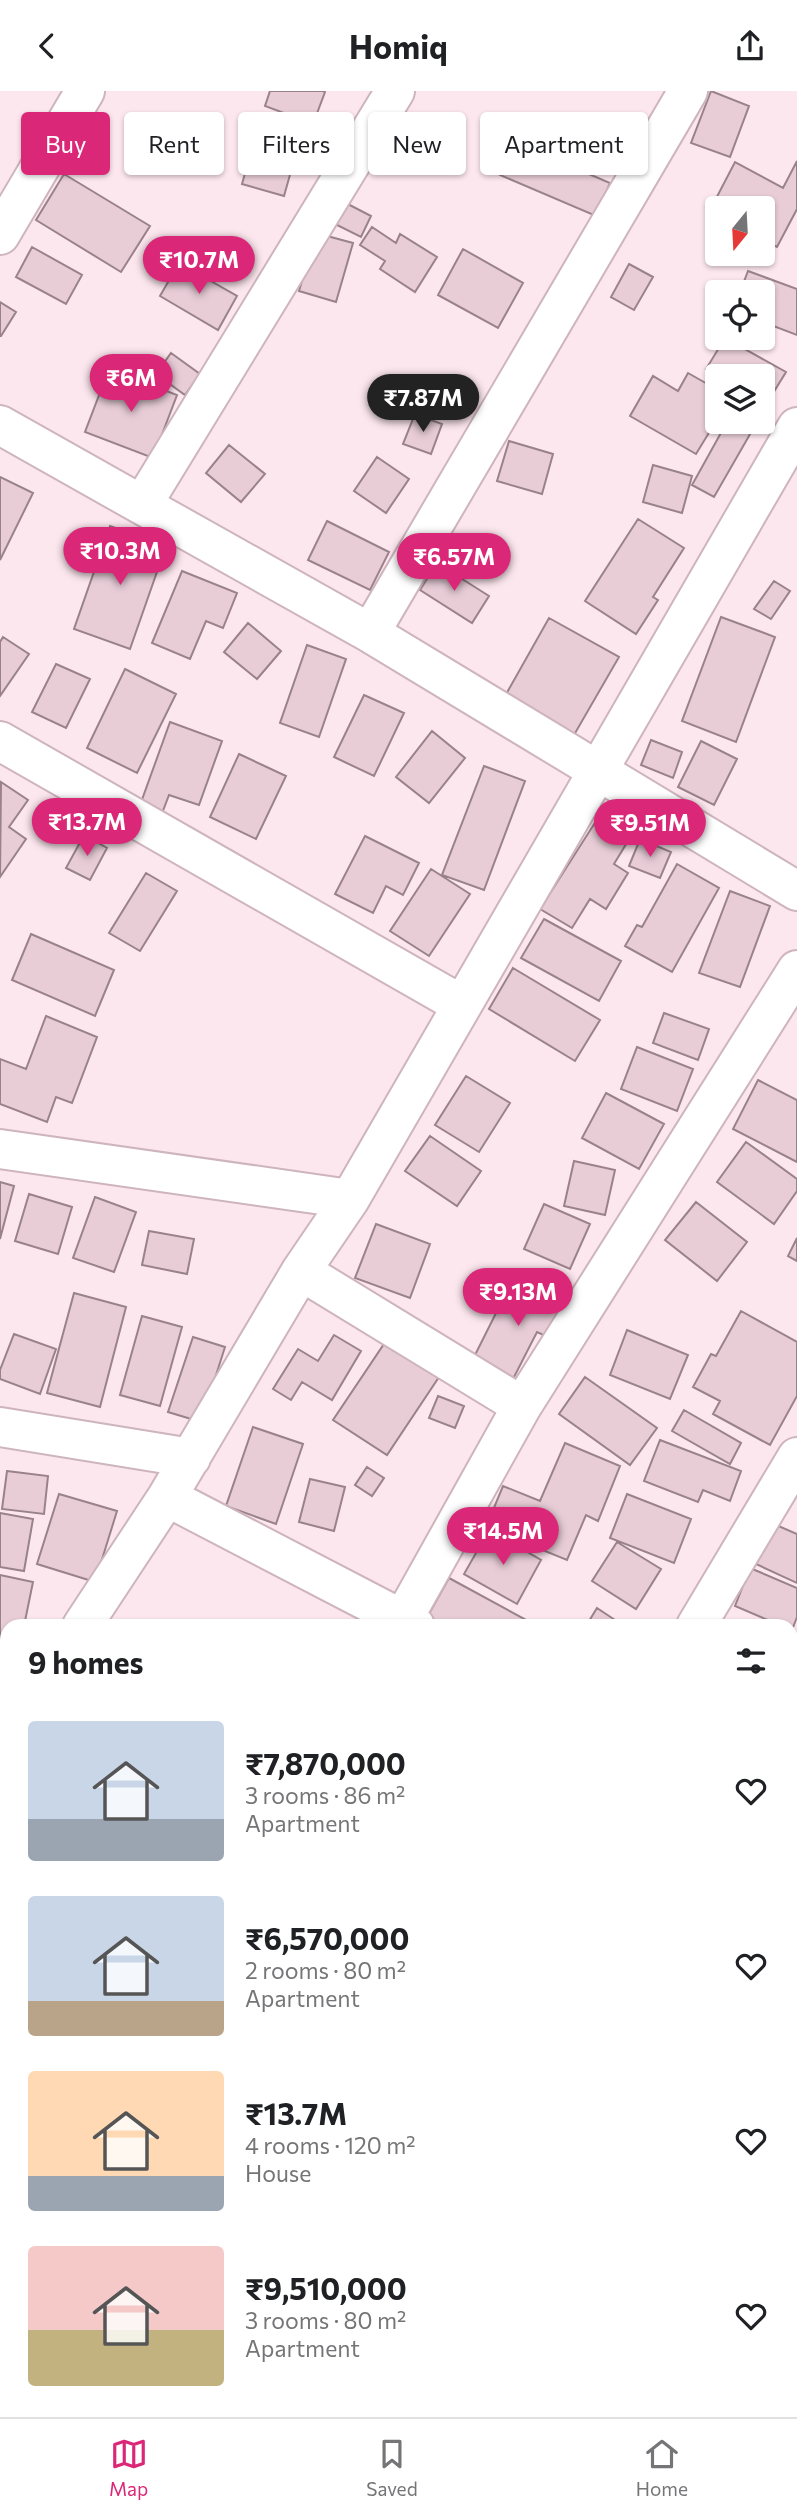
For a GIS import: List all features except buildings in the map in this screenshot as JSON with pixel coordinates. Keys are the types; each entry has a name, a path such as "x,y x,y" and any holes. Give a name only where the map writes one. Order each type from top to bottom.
{"street":[{"path":"0,235 85,91"},
{"path":"142,505 395,91"},
{"path":"370,633 688,91"},
{"path":"0,425 370,633 797,891"},
{"path":"87,1619 167,1497 302,1271 350,1199 797,427"},
{"path":"2,745 462,1005"},
{"path":"411,1619 522,1406 797,970"},
{"path":"0,1149 350,1199"},
{"path":"302,1271 522,1406"},
{"path":"0,1427 191,1458"},
{"path":"701,1619 791,1480"},
{"path":"167,1497 403,1619"}]}
